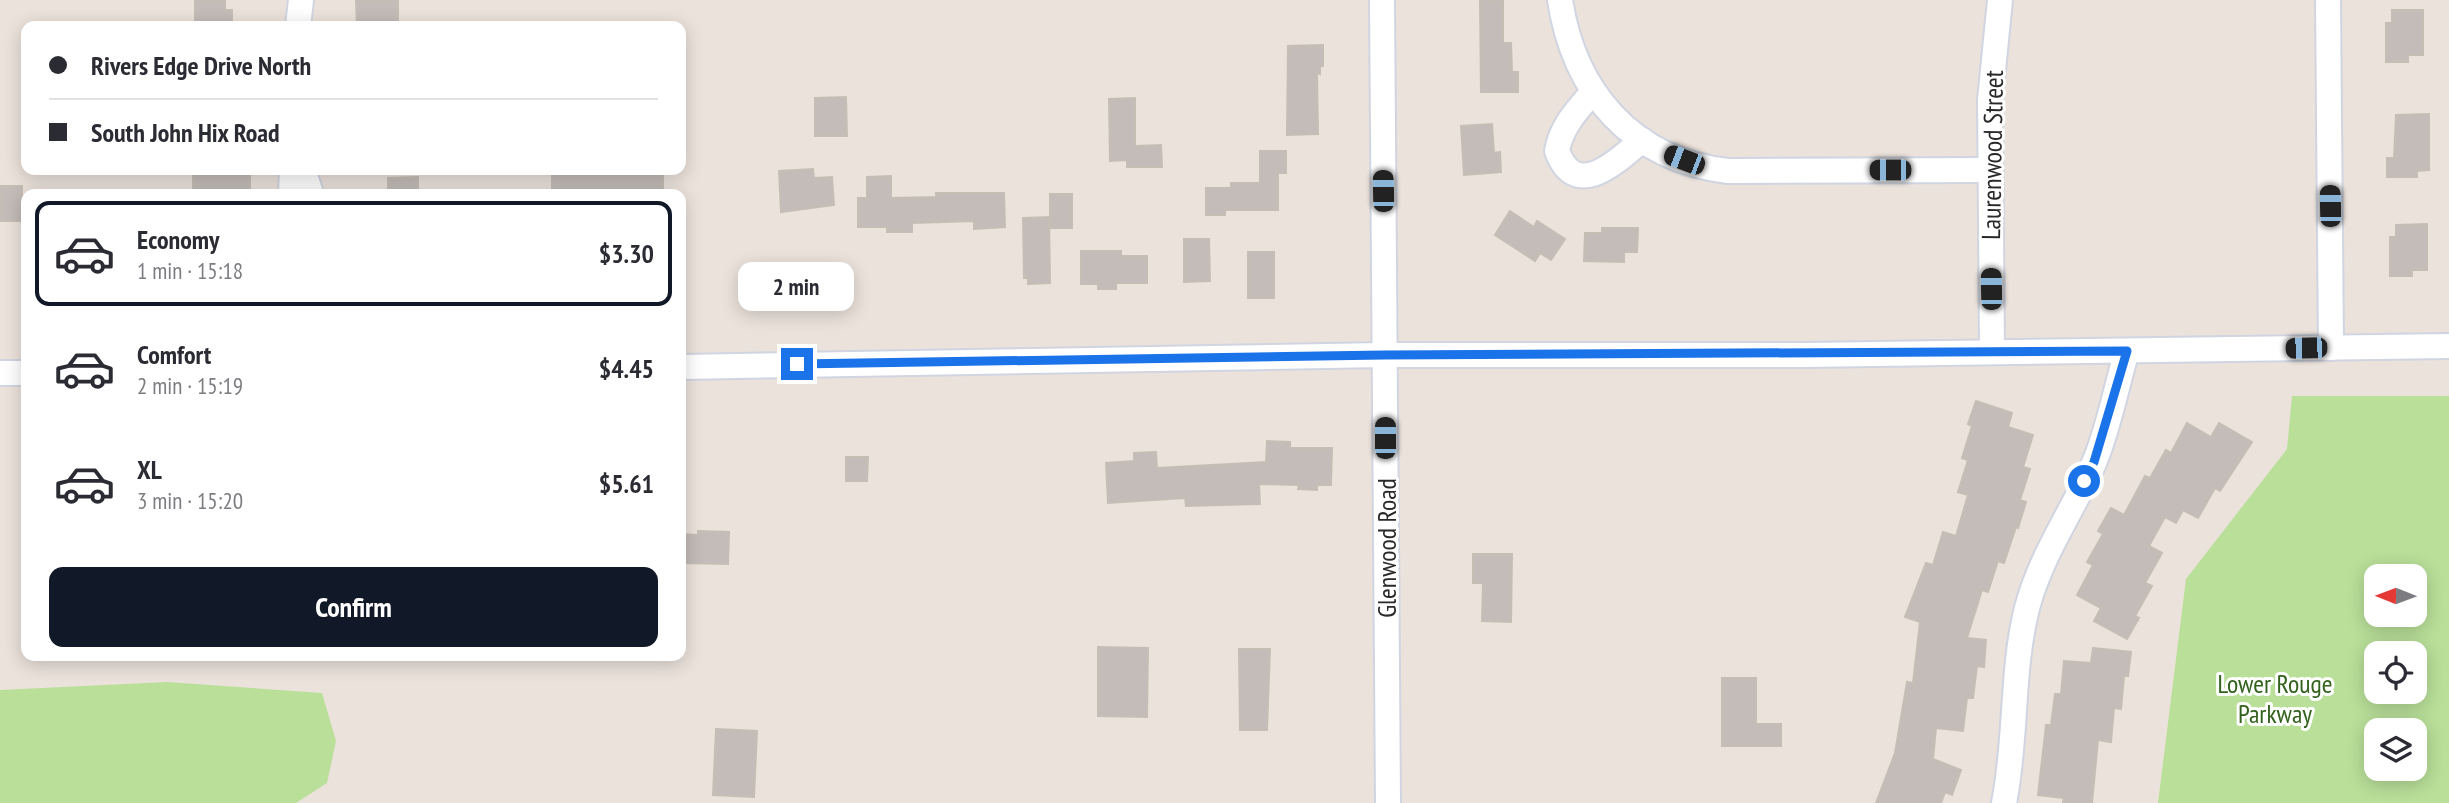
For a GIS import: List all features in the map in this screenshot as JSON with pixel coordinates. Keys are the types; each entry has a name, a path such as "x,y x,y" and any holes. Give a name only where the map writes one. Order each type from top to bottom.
{"street":[{"path":"299,21 301,0"},
{"name":"Glenwood Road","path":"1382,0 1388,803"},
{"path":"1560,0 1565,32 1576,64 1592,93 1614,118 1642,140 1697,165 1728,171 1989,170"},
{"name":"Laurenwood Street","path":"1992,352 1990,100 2000,0"},
{"path":"2328,0 2332,348"},
{"path":"1592,93 1570,120 1559,142 1557,151 1570,171 1580,175 1603,172 1642,140"},
{"path":"686,366 1384,355 2127,351 2449,346"},
{"path":"2004,803 2013,736 2017,665 2028,605 2053,538 2094,462 2127,351"},
{"path":"0,373 21,373"}],"green space":[{"name":"Lower Rouge Parkway","path":"2292,396 2449,396 2449,803 2158,803 2186,579 2287,449"},
{"path":"167,682 322,693 336,741 327,783 296,803 0,803 0,690"}],"building":[{"path":"195,0 225,0 225,10 232,10 232,21 195,21"},
{"path":"356,0 398,0 398,21 357,21"},
{"path":"1480,0 1503,0 1503,43 1511,43 1512,72 1518,72 1518,92 1481,92"},
{"path":"2392,10 2423,10 2423,55 2408,55 2408,62 2386,62 2386,23 2392,23"},
{"path":"1323,45 1323,66 1320,66 1320,74 1317,73 1318,134 1287,135 1288,46"},
{"path":"846,97 847,136 815,136 815,98"},
{"path":"1135,98 1135,146 1161,145 1162,167 1127,167 1127,160 1110,161 1109,99"},
{"path":"2429,114 2429,170 2417,171 2417,177 2387,177 2387,158 2394,158 2396,115"},
{"path":"1492,124 1494,153 1500,152 1501,172 1464,175 1461,126"},
{"path":"1260,151 1286,151 1286,173 1278,173 1278,210 1225,210 1225,215 1206,215 1206,188 1231,188 1231,183 1260,183"},
{"path":"813,169 814,178 832,177 834,205 781,212 779,171"},
{"path":"193,175 250,175 250,189 193,189"},
{"path":"552,175 663,175 663,189 552,189"},
{"path":"891,176 891,198 936,197 936,193 1004,193 1005,227 974,229 974,221 912,223 912,232 887,232 887,227 858,227 858,198 867,198 867,177"},
{"path":"418,177 418,189 388,189 388,178"},
{"path":"0,186 22,186 21,221 0,221"},
{"path":"1050,194 1072,194 1072,228 1050,228"},
{"path":"1510,211 1534,227 1537,221 1565,239 1551,260 1540,253 1535,261 1495,235"},
{"path":"1049,217 1050,283 1028,284 1028,278 1024,278 1023,218"},
{"path":"2427,224 2427,270 2412,270 2412,276 2390,276 2390,237 2396,237 2396,225"},
{"path":"1602,228 1638,228 1637,252 1624,252 1624,262 1584,261 1585,233 1602,233"},
{"path":"1184,239 1209,239 1210,281 1184,282"},
{"path":"1081,251 1121,251 1121,256 1147,256 1147,283 1116,283 1116,289 1098,289 1098,284 1081,284"},
{"path":"1248,252 1274,252 1274,298 1248,298"},
{"path":"1976,401 2012,413 2008,427 2033,435 2023,467 2030,469 2020,500 2026,502 2018,528 2016,527 2004,563 1998,561 1988,592 1982,590 1967,638 1986,640 1984,667 1977,666 1973,698 1967,698 1963,731 1936,728 1933,759 1961,770 1952,795 1945,792 1941,803 1876,803 1895,753 1907,682 1913,683 1920,622 1905,617 1926,563 1933,565 1943,532 1956,536 1968,495 1958,492 1968,460 1962,458 1972,426 1968,424"},
{"path":"2187,423 2211,437 2219,423 2252,442 2220,491 2215,488 2198,518 2183,510 2176,523 2165,517 2149,546 2162,553 2145,583 2152,586 2135,616 2139,618 2127,639 2094,621 2101,608 2077,595 2093,565 2087,562 2103,534 2098,531 2111,508 2124,515 2145,476 2150,478 2166,450 2171,453"},
{"path":"1267,441 1290,442 1290,448 1332,448 1331,485 1317,485 1317,490 1298,489 1299,485 1259,484 1260,504 1186,506 1185,498 1108,503 1106,463 1134,461 1134,453 1156,452 1157,468 1266,462"},
{"path":"846,457 868,457 867,481 846,481"},
{"path":"698,531 729,532 728,564 686,563 686,534 698,535"},
{"path":"1473,554 1512,554 1511,622 1482,621 1483,583 1473,583"},
{"path":"1098,647 1148,648 1147,717 1098,716"},
{"path":"2093,648 2131,652 2128,676 2124,676 2121,709 2114,708 2111,742 2098,740 2092,803 2063,803 2064,798 2038,795 2046,725 2051,725 2055,694 2061,694 2064,661 2091,663"},
{"path":"1239,649 1270,649 1267,730 1240,730"},
{"path":"1722,678 1756,678 1756,724 1781,724 1781,746 1722,746"},
{"path":"716,729 757,731 754,797 713,795"}],"route":[{"path":"797,364 1384,355 1805,355 2127,351 2094,462 2084,481"}]}
